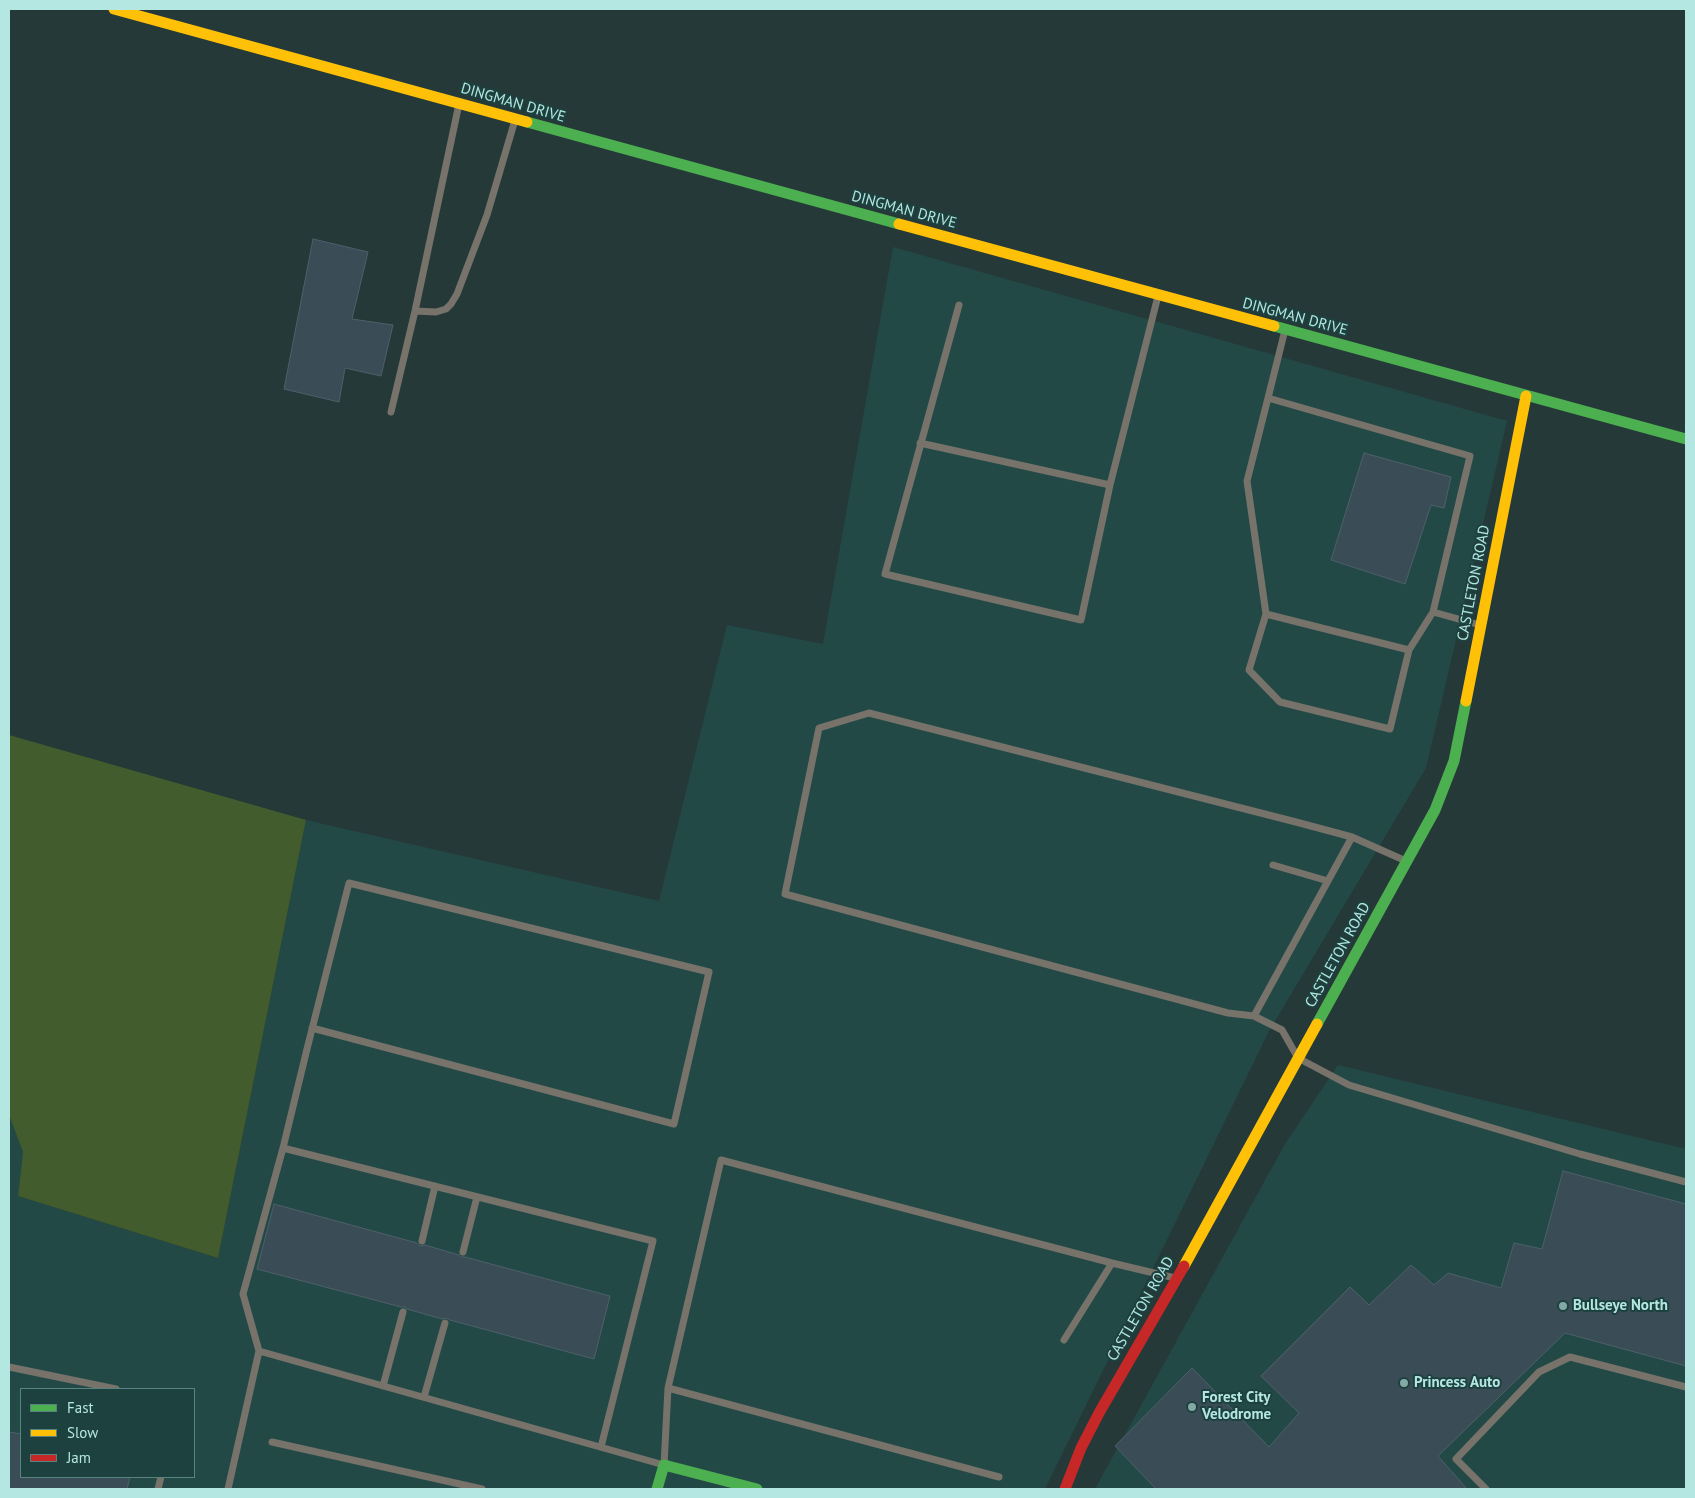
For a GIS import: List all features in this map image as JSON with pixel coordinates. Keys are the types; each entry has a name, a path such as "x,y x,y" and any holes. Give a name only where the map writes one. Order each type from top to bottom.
{"main road":[{"name":"DINGMAN DRIVE","path":"114,9 1686,439"},
{"name":"CASTLETON ROAD","path":"1065,1489 1099,1413 1177,1279 1435,810 1446,784 1454,762 1526,396"},
{"path":"657,1489 664,1465 757,1489"}],"lane":[{"path":"391,412 415,311 459,104"},
{"path":"415,311 436,312 446,309 457,294 487,215 516,120"},
{"path":"959,305 885,574 1081,620 1110,485 1158,296"},
{"path":"1268,398 1470,456 1432,612 1409,650 1390,729 1280,702 1249,670 1266,614 1247,481 1285,330"},
{"path":"920,443 1110,485"},
{"path":"1432,612 1481,625"},
{"path":"1266,614 1409,650"},
{"path":"1407,861 1352,837 869,713 819,728 785,894 1228,1013 1254,1016 1282,1030 1298,1058 1349,1085 1580,1154 1686,1182"},
{"path":"1254,1016 1352,837"},
{"path":"1273,865 1328,881"},
{"path":"228,1489 259,1352 243,1294 349,883 709,972 674,1124 312,1028"},
{"path":"282,1148 653,1241 601,1447"},
{"path":"259,1352 664,1465 668,1388 721,1160 1177,1279"},
{"path":"422,1241 435,1186"},
{"path":"463,1252 477,1197"},
{"path":"1064,1340 1112,1263"},
{"path":"383,1386 403,1312"},
{"path":"424,1397 445,1323"},
{"path":"1486,1489 1456,1460 1539,1372 1570,1357 1686,1387"},
{"path":"9,1367 111,1388"},
{"path":"668,1388 999,1477"},
{"path":"272,1442 482,1489"}],"shaded area":[{"path":"893,247 1507,421 1426,768 1269,1031 1045,1489 9,1489 9,1115 23,1152 18,1196 218,1258 306,820 659,901 727,625 823,644"},
{"path":"1338,1065 1686,1149 1686,1489 1095,1489 1285,1144"}],"green space":[{"path":"9,735 306,820 218,1258 18,1196 23,1152 9,1115"}],"building":[{"path":"313,239 368,252 352,319 393,325 381,376 345,368 339,402 284,389"},
{"path":"1364,453 1451,477 1444,508 1431,505 1405,584 1331,560"},
{"path":"1563,1171 1686,1204 1686,1366 1565,1333 1438,1456 1467,1489 1156,1489 1115,1446 1192,1368 1269,1447 1299,1413 1261,1376 1350,1287 1369,1305 1411,1265 1434,1285 1448,1273 1501,1288 1514,1243 1542,1249"},
{"path":"274,1204 417,1243 420,1246 425,1245 461,1257 610,1296 594,1359 257,1269"},
{"path":"9,1432 20,1434 20,1478 130,1478 127,1489 9,1489"}],"traffic: fast":[{"path":"527,122 899,224"},
{"path":"1274,326 1686,439"},
{"path":"1317,1024 1435,810 1454,761 1466,701"},
{"path":"657,1489 664,1465 757,1489"}],"traffic: slow":[{"path":"114,9 527,122"},
{"path":"899,224 1274,326"},
{"path":"1466,701 1526,396"},
{"path":"1184,1266 1317,1024"}],"traffic: jam":[{"path":"1065,1489 1081,1448 1099,1413 1184,1266"}],"place":[{"name":"Bullseye North","path":"1563,1306"},
{"name":"Princess Auto","path":"1404,1383"},
{"name":"Forest City Velodrome","path":"1192,1407"}]}
